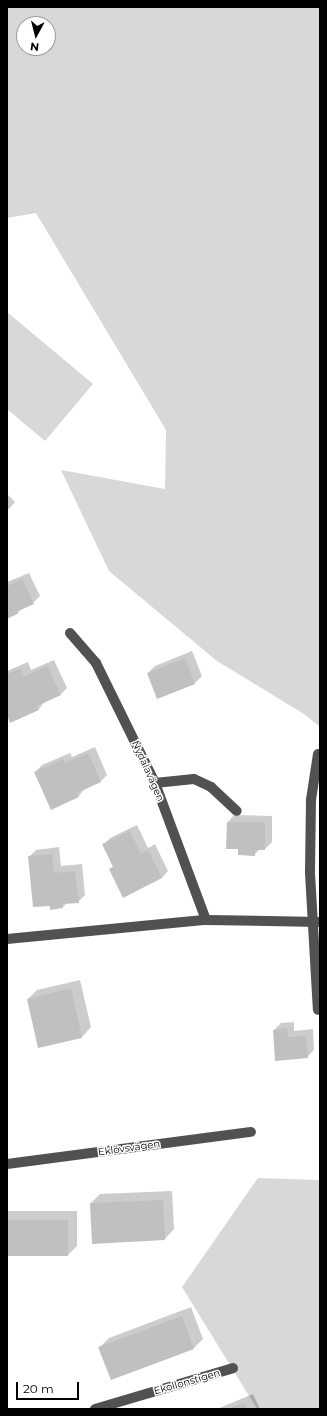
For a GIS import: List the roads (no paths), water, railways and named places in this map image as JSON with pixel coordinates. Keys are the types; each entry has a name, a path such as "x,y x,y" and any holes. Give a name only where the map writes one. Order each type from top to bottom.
{"street":[{"name":"Nydalavägen","path":"70,633 96,663 155,783 206,920"},
{"path":"318,754 311,800 310,873 316,922 318,1010"},
{"path":"155,783 194,779 211,787 237,811"},
{"path":"7,939 206,920 316,922"},
{"name":"Eklövsvägen","path":"7,1164 251,1132"},
{"name":"Ekollonstigen","path":"95,1409 233,1368"}]}
